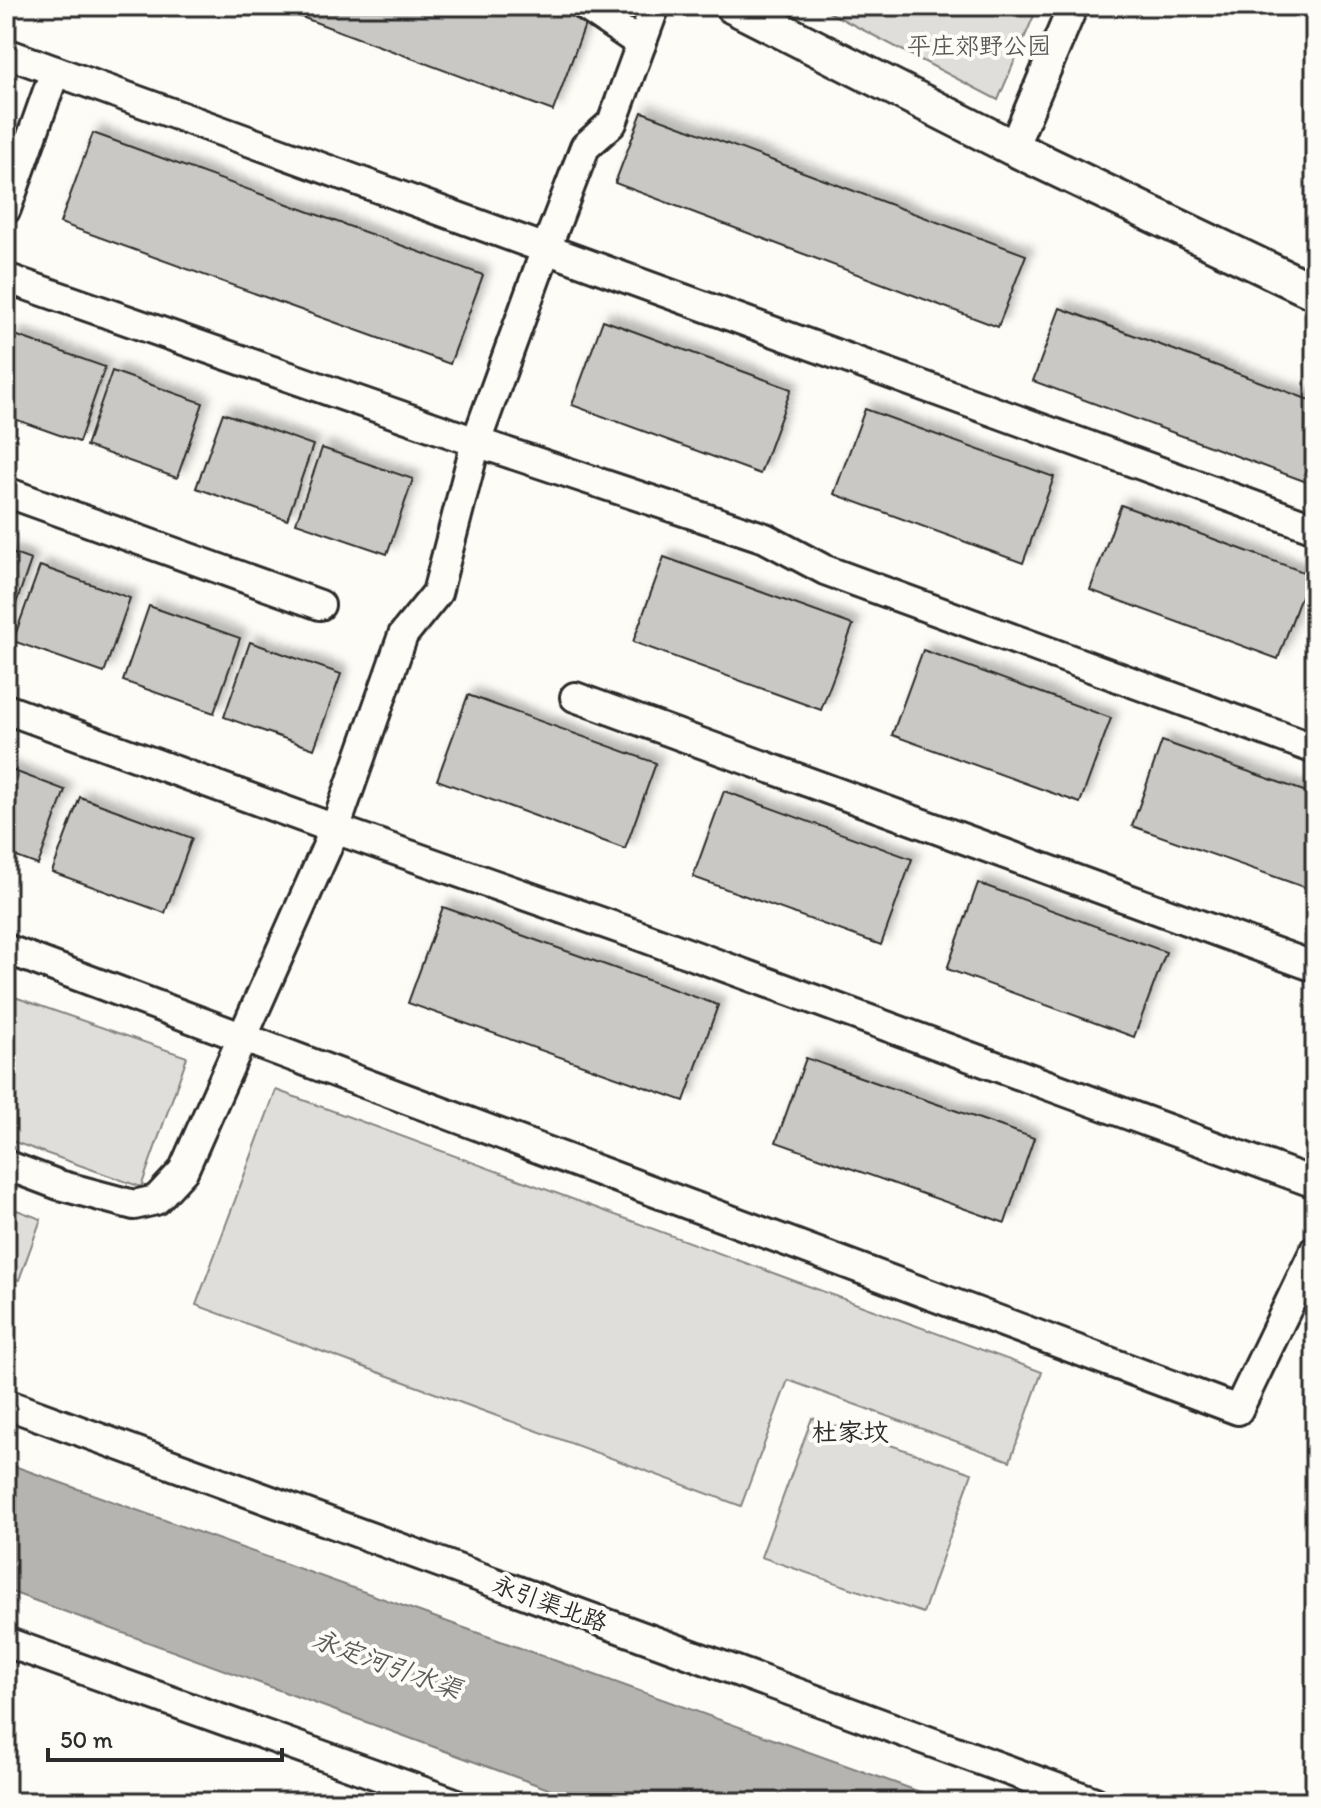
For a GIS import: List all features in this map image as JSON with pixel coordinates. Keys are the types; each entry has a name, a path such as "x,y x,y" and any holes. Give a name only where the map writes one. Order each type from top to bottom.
{"street":[{"path":"585,6 641,44"},
{"path":"6,1165 59,1185 134,1205 156,1200 183,1171 335,829 403,635 437,593 476,442 546,249 585,147 612,123 655,6"},
{"path":"733,6 1013,148 1315,292"},
{"path":"1013,148 1073,6"},
{"path":"6,53 1315,528"},
{"path":"6,209 55,71"},
{"path":"6,278 476,442 765,538 825,570 1315,749"},
{"path":"6,492 320,605"},
{"path":"575,697 1315,967"},
{"path":"6,709 635,934 1315,1183"},
{"path":"6,949 1238,1410 1315,1250"},
{"name":"永引渠北路","path":"6,1404 1095,1802"},
{"path":"6,1642 452,1802"}],"green space":[{"name":"平庄郊野公园","path":"817,6 1038,6 998,100"},
{"path":"6,994 187,1057 141,1187 6,1139"},
{"path":"276,1090 1042,1372 1010,1461 788,1380 741,1506 196,1305"},
{"path":"6,1206 41,1219 19,1280 6,1275"},
{"path":"812,1418 972,1473 923,1613 761,1557"}],"water":[{"name":"永定河引水渠","path":"6,1463 948,1802 584,1802 6,1590"}],"building":[{"path":"272,6 544,6 586,22 553,111"},
{"path":"642,112 1026,255 998,327 615,183"},
{"path":"93,133 483,275 450,364 60,223"},
{"path":"1060,308 1315,402 1315,485 1033,381"},
{"path":"603,320 791,389 760,474 572,405"},
{"path":"15,335 105,367 79,442 6,416 6,360"},
{"path":"112,371 203,403 177,478 86,446"},
{"path":"865,409 1054,477 1023,563 834,494"},
{"path":"223,413 313,445 287,520 196,488"},
{"path":"322,448 413,479 387,554 296,523"},
{"path":"1121,505 1309,574 1278,659 1090,590"},
{"path":"6,551 31,560 6,633"},
{"path":"664,557 853,625 821,710 633,642"},
{"path":"40,566 130,598 104,673 13,641"},
{"path":"149,606 240,638 214,713 123,681"},
{"path":"250,642 341,674 314,749 224,717"},
{"path":"923,650 1111,718 1080,803 892,735"},
{"path":"468,695 656,763 625,849 437,780"},
{"path":"1162,741 1315,795 1315,891 1132,826"},
{"path":"6,768 65,790 38,865 6,853"},
{"path":"724,791 912,859 881,945 693,877"},
{"path":"80,797 192,838 165,913 52,872"},
{"path":"978,883 1166,952 1134,1037 947,969"},
{"path":"443,907 718,1005 684,1101 408,1003"},
{"path":"806,1058 1034,1138 1005,1223 776,1142"}],"district":[{"name":"杜家坟","path":"850,1432"}]}
